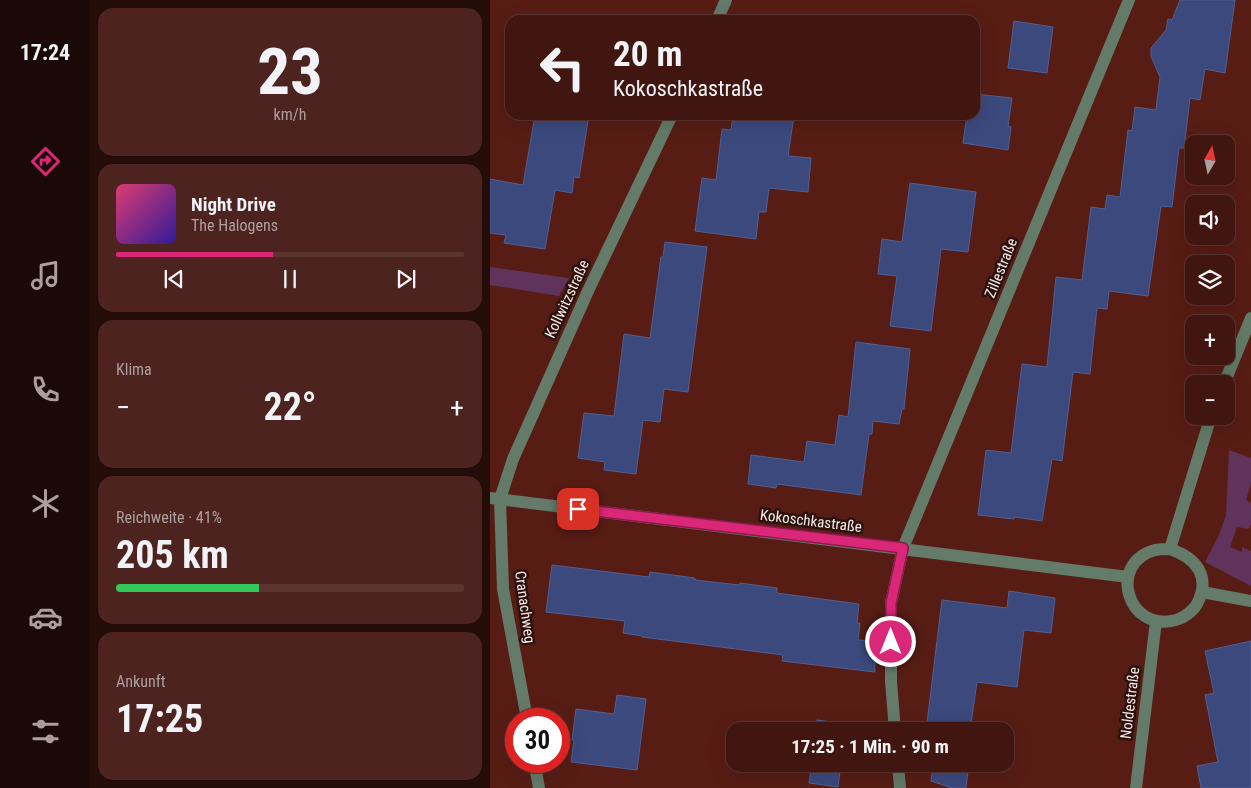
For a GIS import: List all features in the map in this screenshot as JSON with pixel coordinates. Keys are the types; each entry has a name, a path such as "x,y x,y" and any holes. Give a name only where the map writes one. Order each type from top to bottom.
{"street":[{"path":"719,15 726,0"},
{"name":"Zillestraße","path":"894,722 891,681 891,603 903,548 1129,0"},
{"name":"Kollwitzstraße","path":"495,498 588,292 670,120"},
{"path":"1228,375 1251,318"},
{"path":"1170,549 1208,425"},
{"name":"Kokoschkastraße","path":"495,498 1128,577"},
{"name":"Cranachweg","path":"495,498 504,589 525,708"},
{"path":"1170,549 1184,554 1195,564 1202,577 1202,592 1196,607 1182,619 1169,622 1156,621 1144,615 1131,602 1127,589 1128,577 1135,562 1144,555 1156,550 1170,549"},
{"path":"1202,592 1251,601"},
{"name":"Noldestraße","path":"1136,788 1156,621"},
{"path":"899,772 900,788"},
{"path":"536,773 539,788"}],"shaded area":[{"path":"490,267 569,278 559,296 490,285"},
{"path":"1229,450 1251,458 1251,484 1246,500 1251,503 1251,524 1249,529 1237,527 1230,547 1242,552 1242,547 1251,551 1251,586 1205,562 1219,535 1226,515"}],"building":[{"path":"1180,0 1235,0 1225,73 1205,69 1200,100 1190,98 1184,148 1179,148 1172,207 1161,206 1148,296 1109,291 1107,309 1097,308 1090,374 1073,372 1062,461 1052,459 1042,521 978,515 986,450 1011,453 1022,364 1047,367 1056,277 1082,280 1091,207 1105,209 1107,195 1120,197 1128,130 1132,131 1135,107 1156,110 1160,77 1151,56 1151,48 1166,30 1168,19 1172,20"},
{"path":"1014,21 1053,27 1047,73 1008,68"},
{"path":"980,95 1012,98 1008,126 1011,127 1008,150 963,143 966,120 980,120"},
{"path":"534,120 588,120 579,178 574,177 572,193 555,190 545,249 504,243 506,235 490,233 490,179 523,185"},
{"path":"732,120 793,120 788,156 811,158 808,192 769,188 766,212 759,212 756,239 695,231 702,178 716,180 722,129 731,130"},
{"path":"910,183 976,192 968,252 941,249 931,331 890,326 897,276 878,274 882,239 902,242"},
{"path":"665,242 707,247 688,392 664,389 660,422 643,420 636,474 604,470 605,462 578,458 584,413 614,416 624,334 650,338 661,257 663,257"},
{"path":"856,342 910,349 904,409 902,409 899,424 873,421 872,434 869,434 861,495 777,484 776,488 748,484 751,455 804,462 807,441 835,445 839,415 848,417"},
{"path":"552,565 649,577 650,572 695,578 695,580 739,585 740,583 777,588 777,593 859,604 857,623 860,623 858,640 874,641 875,672 782,661 783,655 642,637 623,633 625,621 546,612"},
{"path":"1009,591 1055,598 1051,633 1024,630 1017,687 977,682 971,722 927,722 942,600 1007,608"},
{"path":"1251,641 1251,788 1201,788 1197,766 1218,762 1205,695 1214,693 1205,651"},
{"path":"617,695 646,699 637,770 571,762 576,709 614,714"},
{"path":"811,772 840,772 838,787 809,783"},
{"path":"932,772 968,772 966,788 952,788 931,781"}],"route":[{"path":"578,509 903,548 891,603 891,642"}]}
